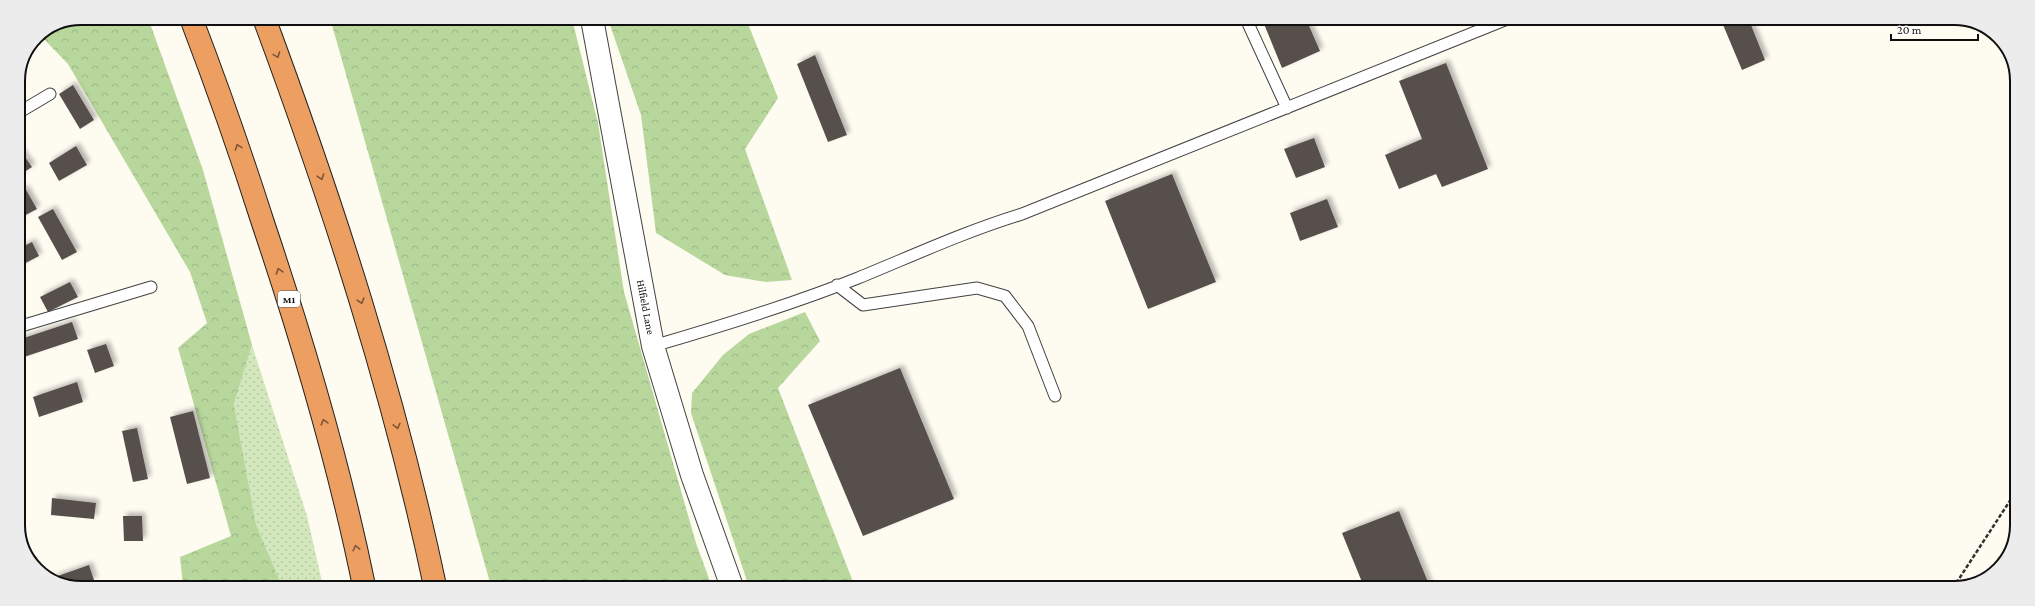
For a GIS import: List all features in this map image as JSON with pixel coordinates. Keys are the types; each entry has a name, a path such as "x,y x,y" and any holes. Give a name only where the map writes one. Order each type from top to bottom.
{"highway":[{"name":"M1","path":"194,25 239,149 287,294 327,433 363,581"},
{"path":"267,25 304,128 353,274 396,422 434,581"}],"street":[{"name":"Hilfield Lane","path":"593,25 653,346 692,475 730,581"}],"lane":[{"path":"1249,25 1287,108"},
{"path":"653,346 750,318 838,285 984,226 1022,214 1493,25"},
{"path":"25,109 50,94"},
{"path":"838,285 862,305 977,288 1005,296 1028,326 1055,396"},
{"path":"25,324 151,287"}],"path":[{"path":"1957,581 2010,501"}],"green space":[{"path":"81,25 151,25 203,170 252,345 234,404 256,524 280,581 182,581 180,557 231,536 178,348 207,323 190,272 68,64 44,39 59,29"},
{"path":"332,25 574,25 598,123 624,292 696,543 710,581 490,581"},
{"path":"610,25 748,25 778,98 745,149 792,280 766,282 725,275 656,233 641,115"},
{"path":"805,312 820,341 778,388 853,581 747,581 691,413 692,393 723,355 749,334"},
{"path":"252,345 307,516 322,581 280,581 256,524 234,404"}],"building":[{"path":"1264,25 1309,25 1320,51 1282,68"},
{"path":"1723,25 1751,25 1765,60 1742,70"},
{"path":"815,55 847,135 828,142 797,64"},
{"path":"1446,63 1488,169 1442,187 1436,174 1399,189 1385,155 1422,139 1399,81"},
{"path":"73,85 94,120 80,129 59,94"},
{"path":"1314,138 1325,167 1296,178 1284,149"},
{"path":"76,146 87,165 59,181 49,163"},
{"path":"25,157 32,167 25,172"},
{"path":"1172,174 1216,282 1148,309 1105,201"},
{"path":"25,188 37,209 25,215"},
{"path":"1327,199 1338,227 1300,241 1290,213"},
{"path":"53,209 77,252 62,260 38,217"},
{"path":"32,242 39,256 25,263 25,246"},
{"path":"70,282 78,297 48,312 40,297"},
{"path":"72,322 78,339 25,357 25,338"},
{"path":"106,344 114,366 95,373 87,350"},
{"path":"900,368 954,499 863,536 808,405"},
{"path":"77,382 83,402 39,417 33,397"},
{"path":"193,411 210,478 187,484 170,417"},
{"path":"137,428 148,479 133,482 122,431"},
{"path":"52,498 96,503 94,519 51,515"},
{"path":"1399,511 1428,581 1362,581 1342,533"},
{"path":"123,516 142,516 143,541 124,541"},
{"path":"89,565 94,580 73,581 57,576"}]}
